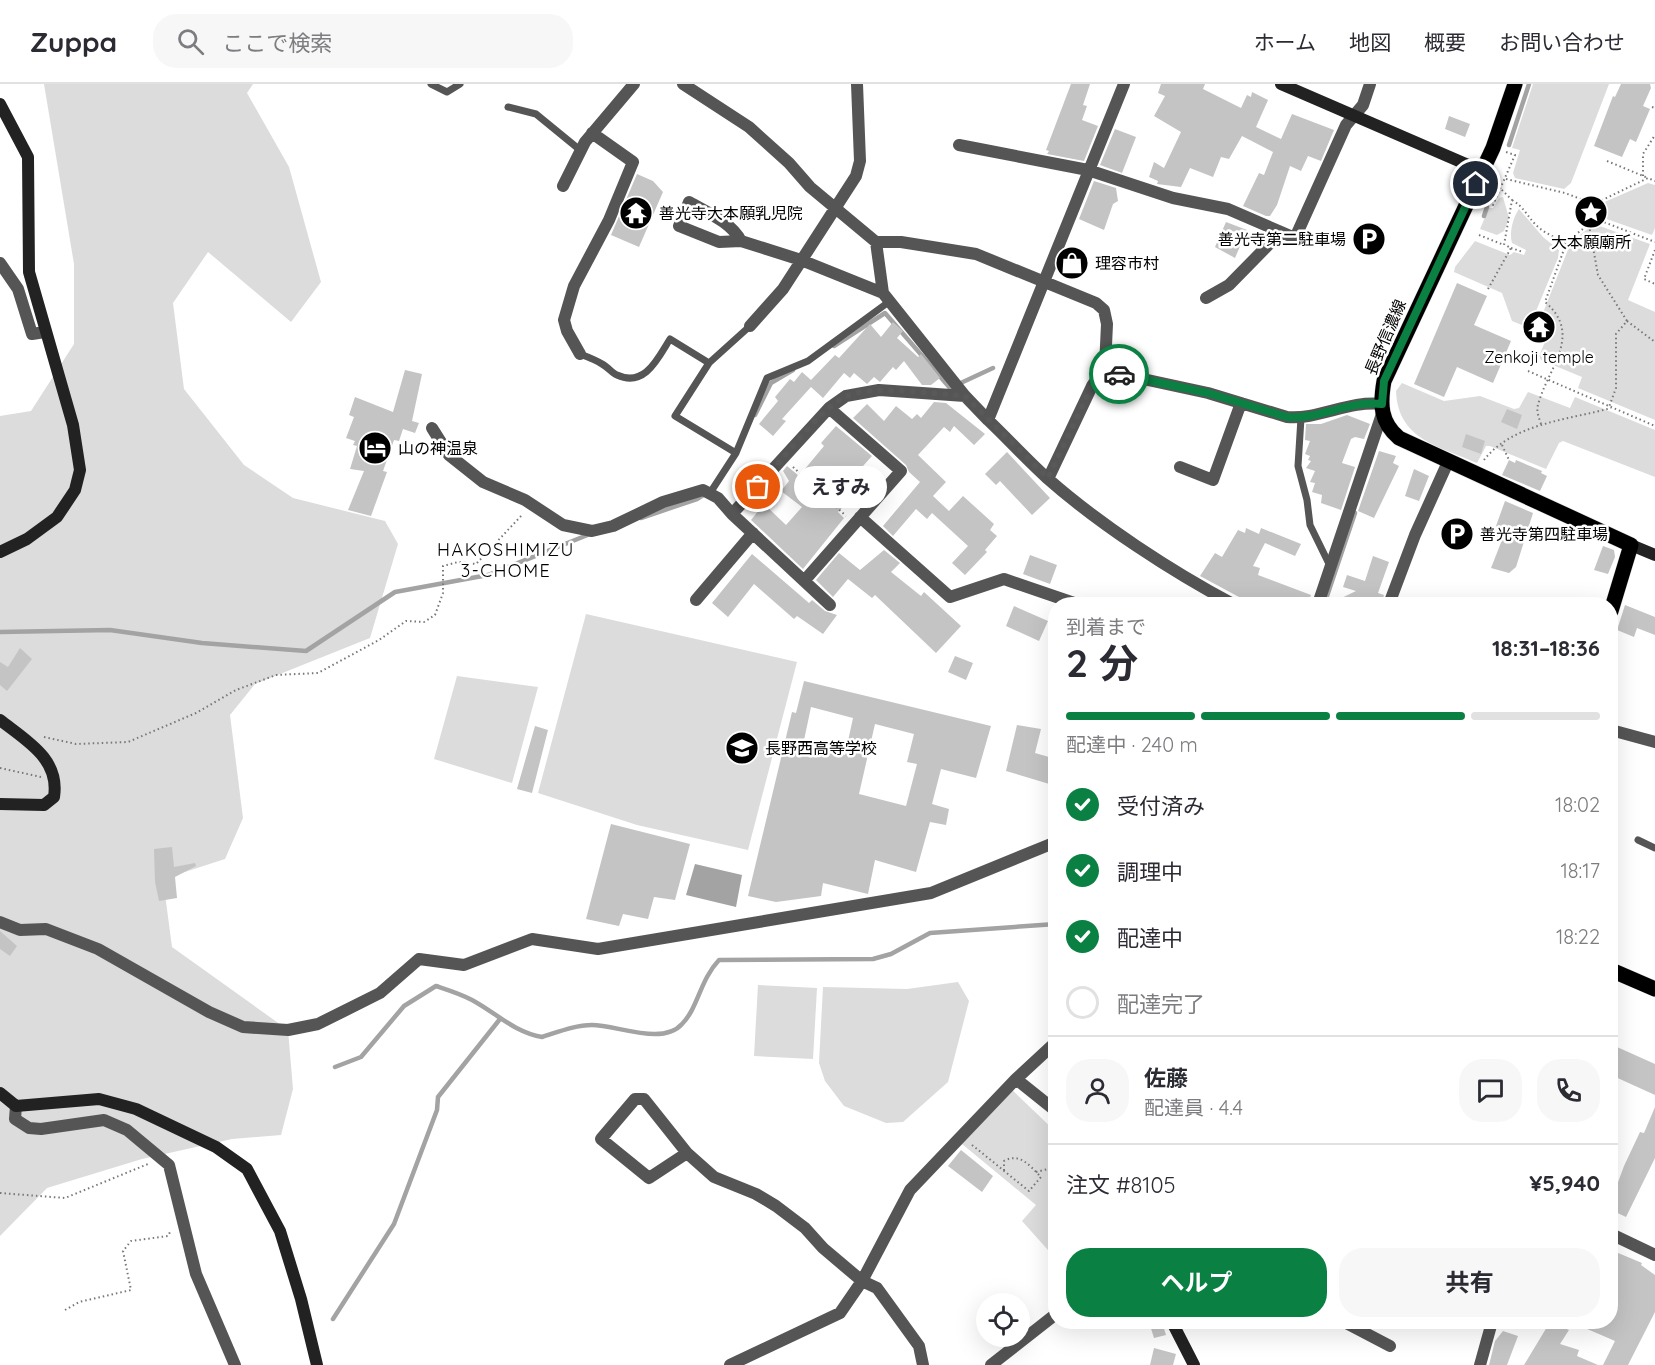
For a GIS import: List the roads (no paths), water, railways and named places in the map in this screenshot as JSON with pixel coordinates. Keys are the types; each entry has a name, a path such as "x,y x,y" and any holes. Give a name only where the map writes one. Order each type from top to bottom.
{"main road":[{"name":"長野信濃線","path":"1382,409 1384,381 1482,171 1515,84"},
{"path":"1382,409 1391,431 1399,438 1631,545 1615,597"},
{"path":"1618,973 1655,989"}],"street":[{"path":"563,186 580,150 634,84"},
{"path":"683,84 749,127 789,163 810,187 838,207 876,242 886,297"},
{"path":"750,326 783,290 856,176 860,161 857,84"},
{"path":"988,420 1124,84"},
{"path":"1281,84 1482,171"},
{"path":"959,145 1088,170 1173,198 1228,209 1295,238 1346,125 1363,105 1370,84"},
{"path":"0,104 28,157 29,272 73,424 80,470 75,490 57,517 27,539 0,552"},
{"path":"580,354 567,331 564,320 574,286 609,220 633,162 592,133"},
{"path":"741,241 736,232 721,220 689,202 679,226 719,242 741,241 801,260 886,297 965,396 1048,478 1132,541 1220,597"},
{"path":"1206,298 1229,285 1281,232"},
{"path":"876,242 902,242 976,254 1096,303 1104,310 1107,324 1105,367 1092,386 1048,478"},
{"path":"0,263 18,289 32,333 45,332"},
{"path":"1105,367 1120,374 1301,418 1334,408 1368,403 1382,409 1321,597"},
{"path":"732,514 829,408 846,396 879,390 965,396"},
{"path":"1180,467 1213,480 1241,403"},
{"path":"804,581 901,471 829,408"},
{"path":"432,428 449,454 483,482 532,505 563,525 592,531 613,526 663,502 703,490 710,493 718,498 732,514 830,605"},
{"path":"1392,597 1415,535 1448,462"},
{"path":"858,520 950,597 1004,579 1057,597"},
{"path":"696,600 753,533"},
{"path":"1631,545 1655,555"},
{"path":"0,720 36,749 51,766 56,781 54,797 44,805 0,804"},
{"path":"1618,732 1655,742"},
{"path":"0,922 20,930 46,929 98,949 210,1012 243,1027 288,1030 318,1024 380,993 419,959 464,965 532,939 598,949 919,895 963,881 1048,845"},
{"path":"729,1365 840,1313 862,1281 910,1190 961,1135 1048,1049"},
{"path":"1016,1079 1048,1105"},
{"path":"0,1093 16,1106 99,1099 127,1106 216,1147 247,1169 280,1231 301,1299 317,1365"},
{"path":"687,1153 649,1178 601,1139 635,1099 644,1099 687,1153 714,1177 756,1194 792,1218 862,1281 877,1288 920,1346 923,1365"},
{"path":"16,1106 15,1119 29,1128 41,1129 104,1120 127,1130 169,1165 196,1274 235,1365"},
{"path":"1618,1237 1655,1255"},
{"path":"991,1365 1048,1320"},
{"path":"1176,1329 1194,1365"},
{"path":"1357,1329 1390,1347"},
{"path":"1480,1365 1490,1329"}],"lane":[{"path":"431,84 447,92 460,84"},
{"path":"508,107 536,114 580,150"},
{"path":"710,493 736,453 767,378 808,361 886,297"},
{"path":"736,453 675,416 709,363 750,326"},
{"path":"580,354 604,364 617,375 631,378 643,376 654,365 670,339 709,363"},
{"path":"1301,418 1298,466 1307,500 1310,525 1331,569"},
{"path":"1638,840 1655,848"}],"waterway":[{"path":"1509,145 1529,84"},
{"path":"1484,216 1487,207"},
{"path":"834,346 885,313 950,388 993,368"},
{"path":"755,415 771,383 793,370"},
{"path":"641,518 697,499 705,494"},
{"path":"1327,597 1355,513"},
{"path":"0,632 110,630 202,643 306,651 395,592 488,575 590,534"},
{"path":"335,1067 361,1057 404,1006 436,986 468,998 514,1027 532,1035 542,1037 586,1025 639,1033 663,1033 674,1030 682,1024 692,1010 707,976 719,960 873,959 891,954 930,933 1048,925"},
{"path":"333,1319 394,1224 437,1110 438,1097 500,1019"}],"place":[{"name":"大本願廟所","path":"1591,212"},
{"name":"善光寺大本願乳児院","path":"636,213"},
{"name":"善光寺第二駐車場","path":"1369,239"},
{"name":"理容市村","path":"1072,263"},
{"name":"Zenkoji temple","path":"1539,327"},
{"name":"山の神温泉","path":"375,448"},
{"name":"えすみ","path":"758,487"},
{"name":"善光寺第四駐車場","path":"1457,534"},
{"name":"長野西高等学校","path":"742,748"}],"district":[{"name":"HAKOSHIMIZU 3-CHOME","path":"506,560"}]}
